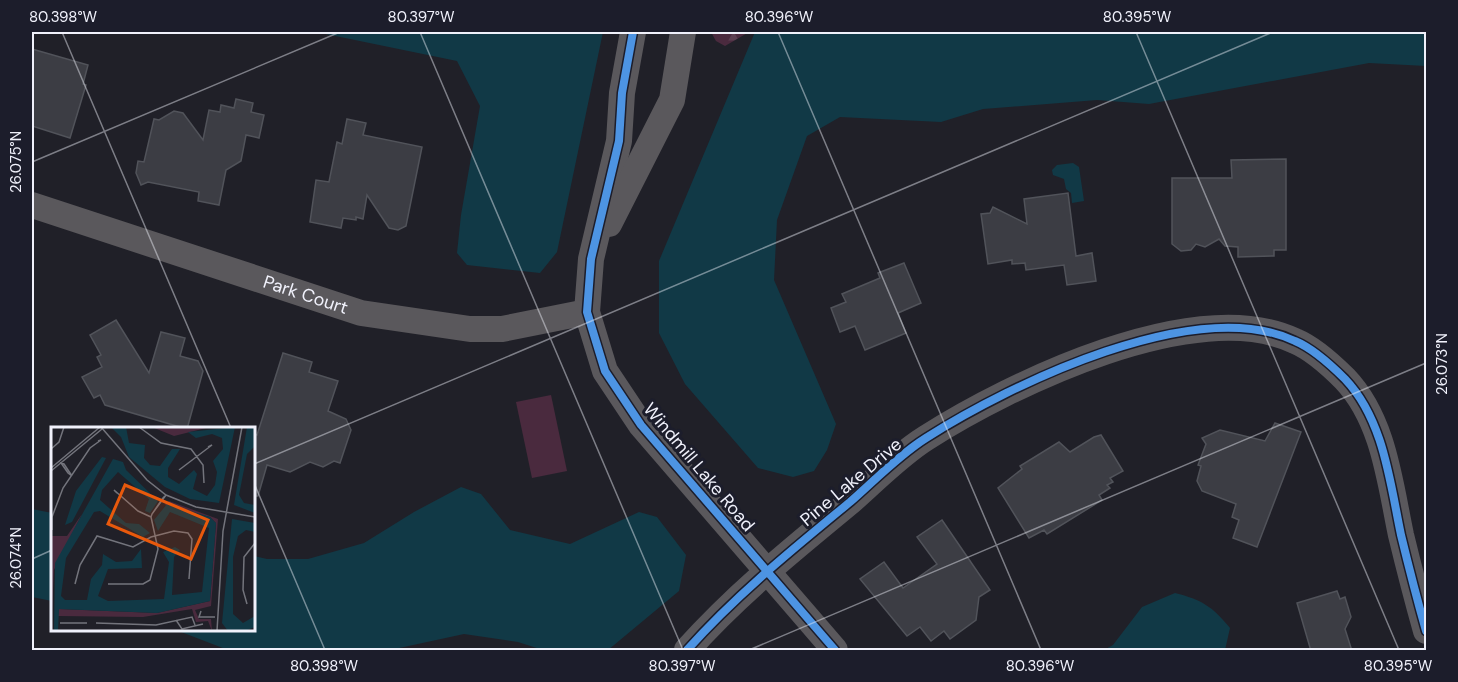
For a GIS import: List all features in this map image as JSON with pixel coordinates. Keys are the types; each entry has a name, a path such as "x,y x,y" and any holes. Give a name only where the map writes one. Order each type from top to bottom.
{"street":[{"name":"Windmill Lake Road","path":"633,32 622,93 619,141 591,259 587,312 605,371 641,425 835,651"},
{"path":"619,141 634,114 650,32"},
{"name":"Windmill Lake Road","path":"591,259 672,100 683,32"},
{"name":"Park Court","path":"32,205 362,313 470,329 502,329 587,312"},
{"name":"Pine Lake Drive","path":"687,651 723,610 924,440 1004,394 1116,346 1206,329 1240,329 1272,333 1296,341 1346,380 1366,410 1381,441 1412,584 1426,632"}],"green space":[{"path":"711,32 749,32 725,46 716,41"},
{"path":"551,395 567,471 532,478 516,402"}],"water":[{"path":"316,32 603,32 557,252 540,273 467,265 457,253 461,215 480,106 457,61"},
{"path":"755,32 1426,32 1426,66 1369,63 1149,104 1097,100 983,109 941,122 840,117 807,136 777,220 774,280 836,424 827,450 814,471 793,477 758,468 685,384 659,333 659,261"},
{"path":"1073,163 1079,167 1084,201 1072,203 1071,193 1066,189 1064,179 1053,175 1052,170 1057,165"},
{"path":"461,487 481,494 510,530 570,544 639,512 657,517 686,555 679,591 608,650 543,650 518,642 464,634 390,650 228,650 179,631 255,631 255,556 267,559 308,559 364,543 414,512"},
{"path":"32,509 51,513 51,601 32,597"},
{"path":"1175,593 1206,605 1224,620 1230,628 1225,650 1104,650 1113,645 1142,607"}],"building":[{"path":"32,49 88,65 83,84 86,85 70,138 32,126"},
{"path":"236,99 253,103 251,112 264,115 259,138 246,135 241,161 226,170 219,205 198,201 199,192 148,182 141,185 136,173 138,161 144,162 154,119 159,120 174,111 183,113 203,140 209,110 220,112 221,105 234,108"},
{"path":"347,119 366,123 363,135 422,147 406,226 398,230 389,228 367,195 363,219 343,218 341,228 310,222 316,180 329,182 337,142 342,144"},
{"path":"1286,159 1286,250 1274,250 1274,256 1238,257 1238,247 1225,246 1219,239 1205,247 1196,244 1191,250 1181,251 1172,244 1172,178 1232,178 1231,160"},
{"path":"1068,193 1076,256 1092,253 1096,281 1067,285 1064,265 1026,270 1025,263 1012,264 1012,260 988,264 981,214 990,213 993,207 1027,224 1024,199"},
{"path":"904,263 921,303 898,313 906,333 865,350 855,326 840,332 831,308 846,302 842,294 880,278 878,273"},
{"path":"116,320 149,373 161,332 185,338 180,356 198,361 203,371 188,427 180,427 105,405 100,395 94,398 82,377 102,367 97,357 101,355 90,335"},
{"path":"283,353 312,362 309,372 338,381 328,411 346,419 351,430 340,463 334,461 323,467 310,462 290,472 267,465 258,496 255,496 255,434 257,435"},
{"path":"1275,423 1301,432 1257,547 1233,538 1239,520 1232,517 1236,504 1202,491 1197,481 1201,466 1198,465 1206,444 1202,438 1220,430 1265,441"},
{"path":"1101,435 1123,471 1110,478 1113,482 1107,485 1110,488 1099,495 1102,500 1047,534 1044,530 1029,538 998,488 1022,469 1020,466 1059,442 1070,452"},
{"path":"942,520 990,590 979,597 976,620 950,639 944,631 931,641 920,627 907,636 860,579 884,562 903,588 937,564 917,537"},
{"path":"1337,591 1340,599 1345,597 1351,617 1345,629 1352,651 1311,651 1297,603"}],"cycle path":[{"path":"633,32 622,93 619,141 591,259 587,312 605,371 641,425 835,650"},
{"path":"687,650 725,610 766,573 896,460 926,438 962,416 1054,371 1105,352 1157,337 1208,329 1254,329 1295,341 1328,363 1358,395 1369,413 1384,453 1401,535 1426,631"}]}
